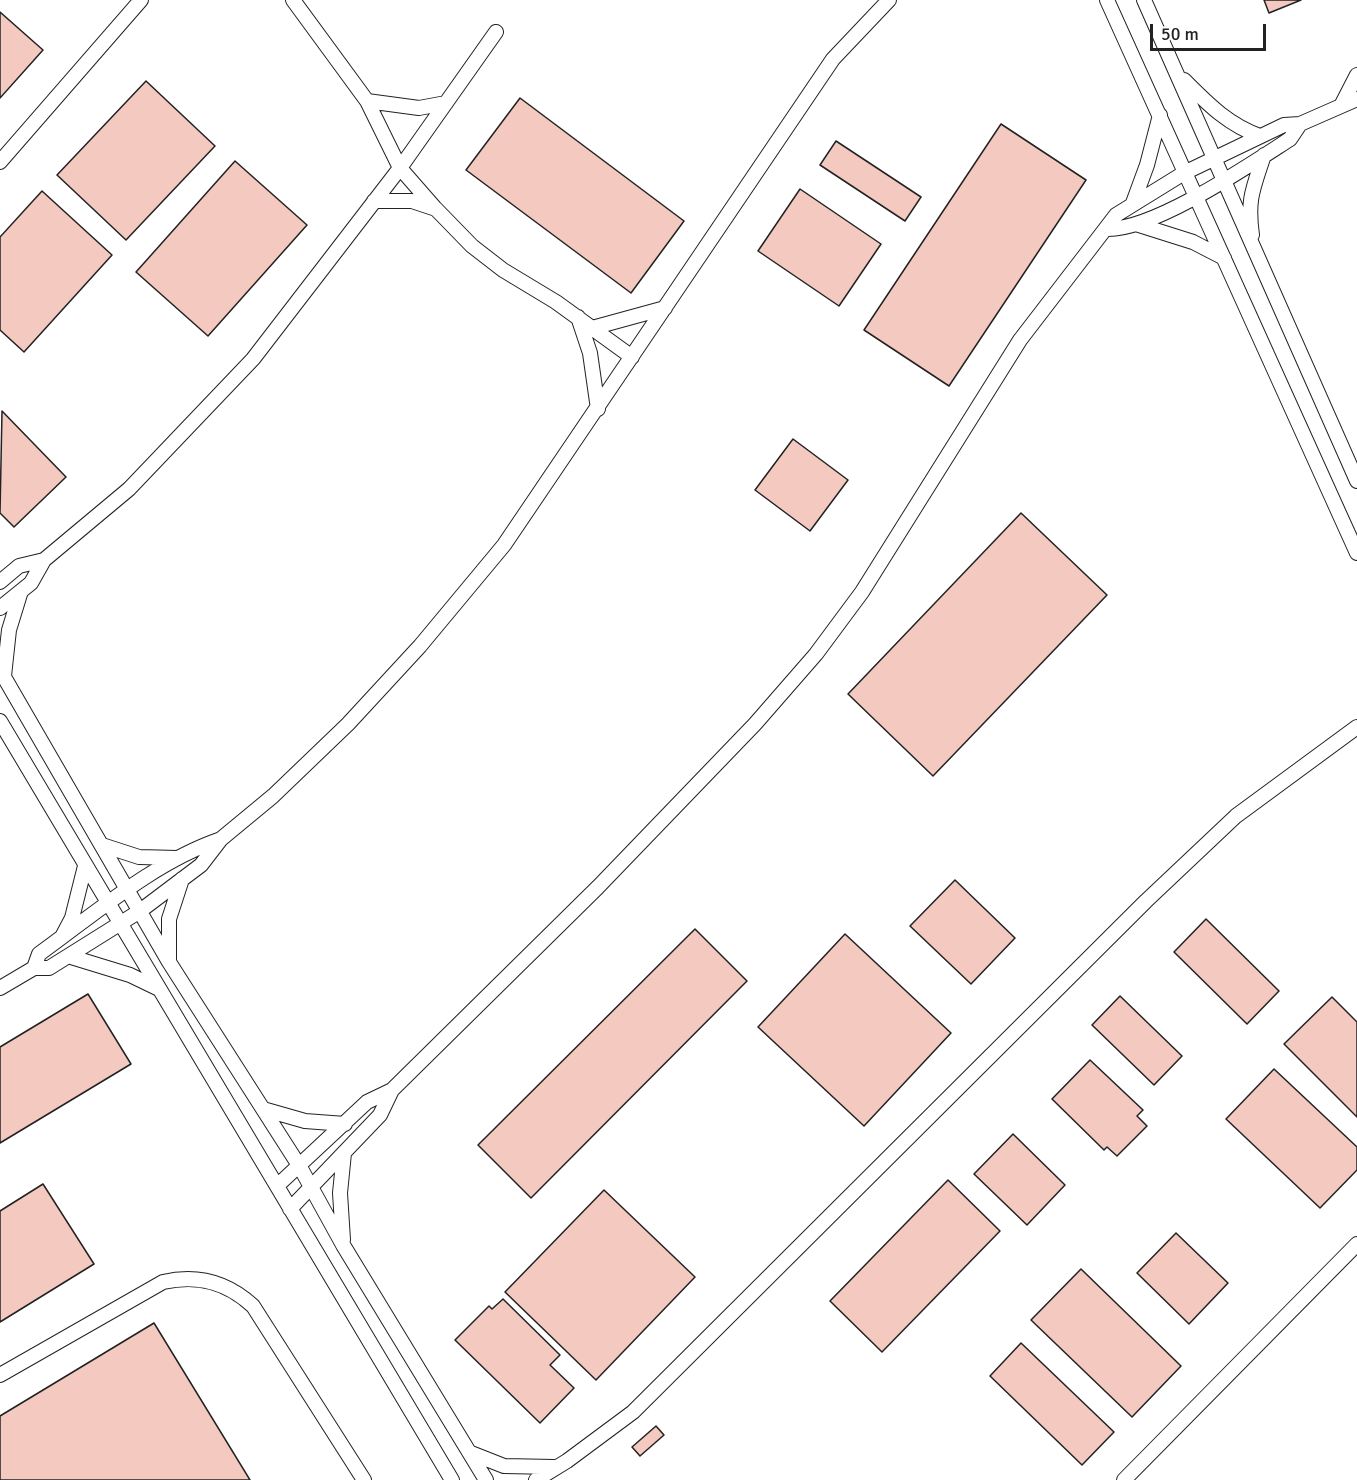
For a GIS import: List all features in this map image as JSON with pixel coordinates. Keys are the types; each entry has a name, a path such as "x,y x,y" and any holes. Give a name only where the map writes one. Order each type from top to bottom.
{"street":[{"path":"0,162 141,0"},
{"path":"293,0 367,102 400,168 435,208 472,246 503,270 578,317 632,357"},
{"path":"0,988 34,968 49,968 69,956 140,911 201,865 221,839 273,796 340,732 420,646 504,545 833,58 889,0"},
{"path":"1107,0 1357,553"},
{"path":"1144,0 1357,481"},
{"path":"0,608 31,583 44,561 129,489 253,359 400,168 495,32"},
{"path":"1178,74 1216,113 1242,130 1260,136"},
{"path":"1341,106 1357,75"},
{"path":"278,1185 300,1167 367,1102 392,1090 598,887 755,724 816,654 862,592 1020,340 1116,215 1184,173 1260,136 1284,125 1300,124 1357,99"},
{"path":"367,102 419,108 446,103"},
{"path":"1134,203 1160,115"},
{"path":"1107,229 1124,229 1197,196 1290,139 1300,124"},
{"path":"1255,255 1249,212 1250,194 1264,155"},
{"path":"374,201 412,201 435,208"},
{"path":"1136,224 1193,242 1224,258"},
{"path":"592,327 665,308"},
{"path":"578,317 590,353 598,409"},
{"path":"2,579 19,566 44,561"},
{"path":"21,591 9,630 2,673 169,962 300,1167 343,1245 486,1480"},
{"path":"0,721 452,1480"},
{"path":"542,1478 633,1412 1146,901 1236,816 1357,727"},
{"path":"34,968 39,954 127,891 190,850 221,839"},
{"path":"102,845 139,857 177,858"},
{"path":"62,938 72,918 85,866"},
{"path":"169,962 169,919 182,879"},
{"path":"69,956 130,975 160,989"},
{"path":"290,1209 380,1115 392,1090"},
{"path":"263,1109 305,1121 345,1124"},
{"path":"343,1245 340,1193 345,1153"},
{"path":"1124,1480 1357,1244"},
{"path":"0,1375 164,1282 189,1278 214,1281 235,1291 253,1306 364,1480"},
{"path":"471,1454 504,1466 559,1466"}],"building":[{"path":"1264,0 1301,0 1269,13"},
{"path":"0,12 43,50 0,98"},
{"path":"146,81 215,146 126,240 57,175"},
{"path":"520,98 684,221 631,293 466,170"},
{"path":"1001,124 1086,180 949,386 864,330"},
{"path":"836,141 921,197 905,221 820,165"},
{"path":"235,161 307,225 208,336 136,272"},
{"path":"800,189 881,244 839,306 758,251"},
{"path":"42,191 112,255 24,352 0,330 0,237"},
{"path":"2,411 66,477 14,527 0,513"},
{"path":"793,439 848,480 810,531 755,490"},
{"path":"1021,513 1107,595 933,776 848,694"},
{"path":"955,880 1015,938 971,984 910,926"},
{"path":"1206,919 1279,991 1247,1024 1174,952"},
{"path":"695,929 747,981 531,1198 478,1145"},
{"path":"845,934 951,1033 864,1126 758,1027"},
{"path":"88,994 131,1064 0,1143 0,1047"},
{"path":"1120,996 1182,1056 1154,1085 1092,1025"},
{"path":"1332,997 1357,1022 1357,1117 1284,1044"},
{"path":"1090,1060 1143,1110 1137,1116 1147,1126 1117,1156 1107,1147 1104,1150 1052,1099"},
{"path":"1274,1069 1357,1147 1357,1170 1320,1208 1226,1119"},
{"path":"1013,1134 1065,1185 1027,1225 974,1174"},
{"path":"948,1180 1000,1231 882,1352 830,1301"},
{"path":"43,1184 94,1264 0,1322 0,1211"},
{"path":"604,1190 695,1277 596,1380 505,1292"},
{"path":"1176,1233 1228,1283 1189,1324 1137,1273"},
{"path":"1081,1269 1181,1366 1132,1417 1031,1320"},
{"path":"503,1299 560,1355 550,1365 574,1388 540,1423 455,1340 489,1306 492,1309"},
{"path":"154,1323 250,1480 0,1480 0,1416"},
{"path":"1021,1343 1114,1432 1082,1465 990,1376"},
{"path":"656,1426 664,1435 640,1456 632,1447"}]}
